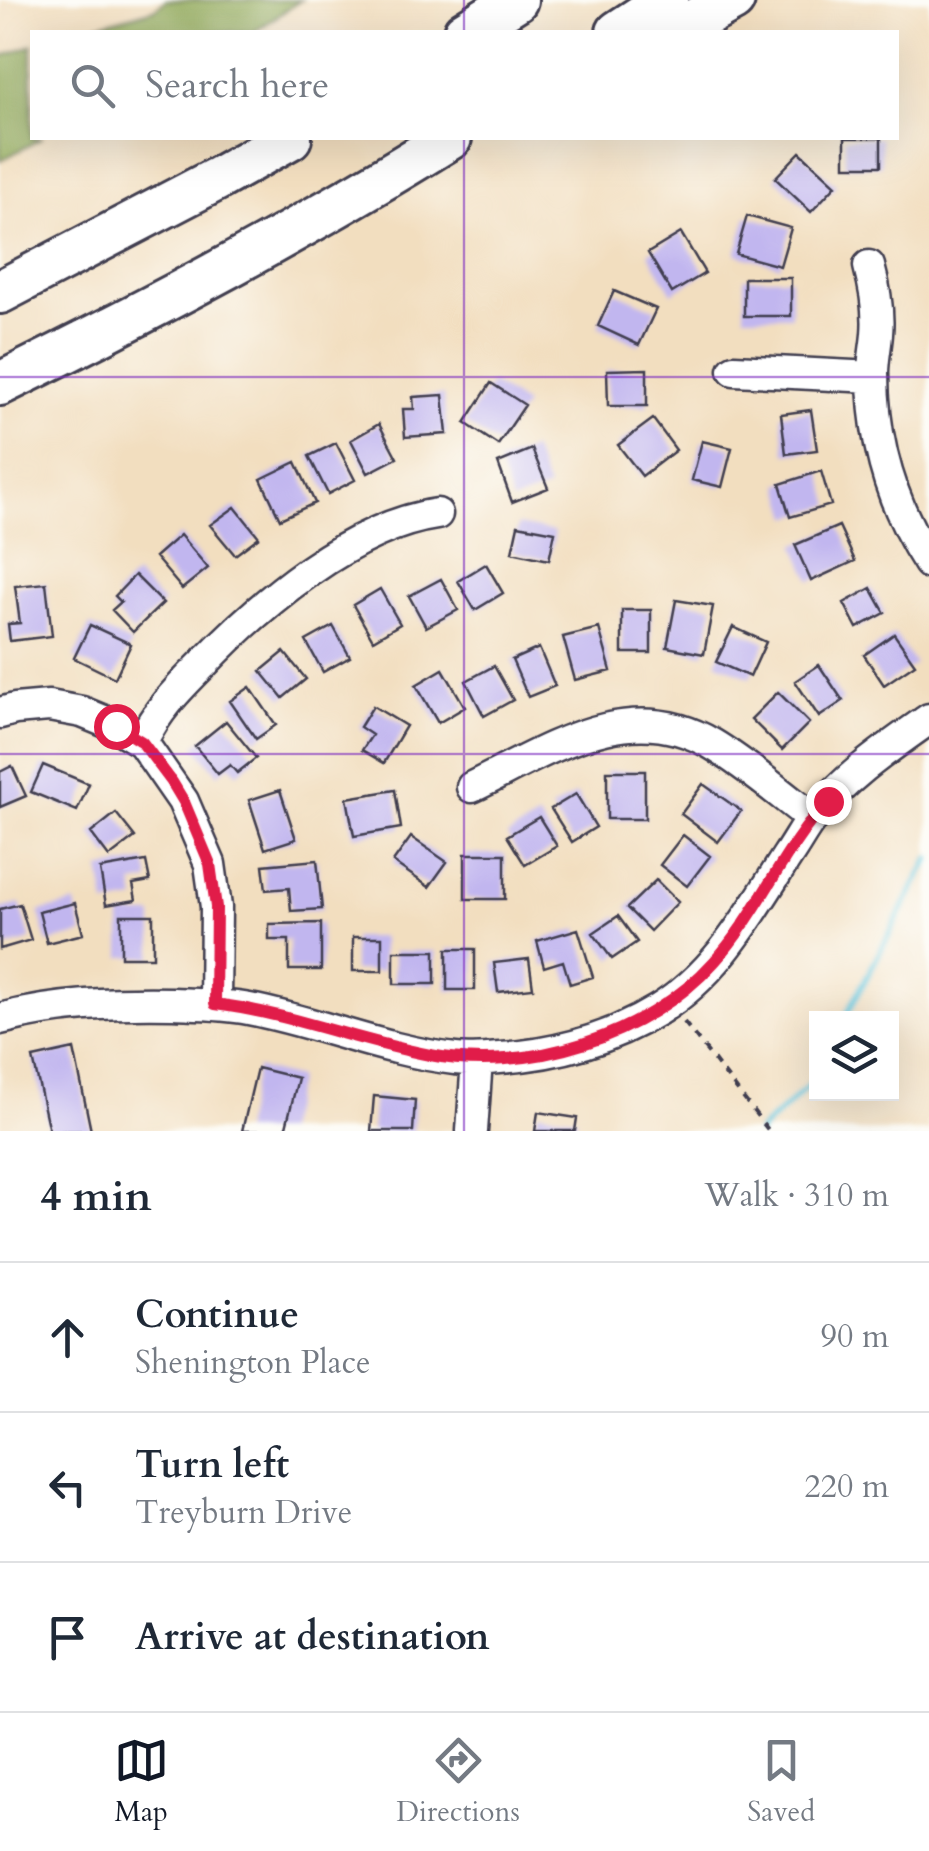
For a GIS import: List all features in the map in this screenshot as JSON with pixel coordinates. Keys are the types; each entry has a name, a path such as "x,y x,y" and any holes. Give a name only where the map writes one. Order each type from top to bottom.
{"highway":[{"path":"468,30 516,0"},
{"path":"621,30 668,0"},
{"path":"680,30 732,0"},
{"path":"0,292 286,140"},
{"path":"0,384 244,257 435,147"}],"street":[{"path":"869,266 878,318 873,378 876,416 888,478 902,515 929,563"},
{"path":"734,370 873,378"},
{"path":"142,742 149,726 181,686 232,634 275,598 338,553 382,530 437,514"},
{"path":"0,713 49,706 82,712 142,742 184,802 210,864 216,907 215,1004"},
{"path":"0,1019 93,1003 215,1004 246,1008 430,1055 476,1060 564,1050 630,1026 688,988 736,936 812,818 856,775 929,719"},
{"path":"472,787 583,734 622,724 641,724 676,729 712,744 812,818"},
{"path":"472,1131 476,1060"}],"path":[{"path":"669,1002 768,1131"}],"green space":[{"path":"166,0 301,0 257,30 80,30 155,9"},
{"path":"30,46 30,140 38,140 0,161 0,57"}],"building":[{"path":"845,140 881,140 881,166 845,166"},
{"path":"800,152 836,185 811,212 775,178"},
{"path":"747,216 791,228 780,266 736,254"},
{"path":"681,233 705,273 672,293 648,253"},
{"path":"744,278 791,278 791,316 744,316"},
{"path":"614,291 656,309 639,345 598,326"},
{"path":"647,369 647,406 608,406 607,370"},
{"path":"491,383 525,405 498,445 465,423"},
{"path":"443,395 447,434 405,437 403,409 414,409 413,397"},
{"path":"811,410 817,450 786,454 781,414"},
{"path":"653,419 676,450 642,476 618,445"},
{"path":"379,424 397,458 368,473 351,440"},
{"path":"702,441 732,448 722,487 692,480"},
{"path":"336,443 355,480 328,494 309,456"},
{"path":"532,449 548,488 512,502 498,463"},
{"path":"296,462 315,503 280,519 261,479"},
{"path":"821,471 831,505 790,517 780,484"},
{"path":"235,507 259,537 235,555 210,525"},
{"path":"518,525 555,532 549,560 512,552"},
{"path":"839,526 855,561 811,581 795,545"},
{"path":"180,535 208,568 182,589 155,557"},
{"path":"486,564 503,593 475,610 458,581"},
{"path":"135,575 163,603 133,632 112,610 121,602 115,596"},
{"path":"441,579 458,610 426,627 409,596"},
{"path":"46,583 52,636 10,641 8,624 20,623 15,586"},
{"path":"871,588 885,613 857,628 844,603"},
{"path":"380,589 400,624 373,640 353,605"},
{"path":"676,600 713,606 704,654 667,647"},
{"path":"622,610 651,610 651,653 622,653"},
{"path":"90,625 131,644 115,678 74,658"},
{"path":"333,626 350,657 323,672 306,641"},
{"path":"733,627 766,642 750,677 716,662"},
{"path":"599,628 611,671 575,680 563,637"},
{"path":"894,634 915,664 884,685 864,655"},
{"path":"539,648 555,686 528,697 512,660"},
{"path":"284,652 306,679 283,698 261,671"},
{"path":"819,665 843,701 819,717 795,681"},
{"path":"494,666 513,700 484,716 466,681"},
{"path":"443,669 465,707 438,723 416,685"},
{"path":"250,687 276,725 256,739 230,701"},
{"path":"778,692 809,723 782,750 751,719"},
{"path":"373,706 406,726 384,763 362,750 372,735 360,727"},
{"path":"226,721 256,758 237,773 230,765 218,774 195,746"},
{"path":"43,765 89,784 77,811 31,792"},
{"path":"12,766 26,796 0,807 0,772"},
{"path":"607,771 645,771 645,819 607,819"},
{"path":"703,784 741,811 718,842 681,814"},
{"path":"280,790 296,839 265,849 249,800"},
{"path":"395,790 401,828 354,836 347,798"},
{"path":"576,794 596,827 572,842 551,809"},
{"path":"116,813 135,837 109,857 91,833"},
{"path":"539,817 557,846 525,865 507,836"},
{"path":"683,835 710,856 687,886 660,865"},
{"path":"411,837 447,862 429,887 393,862"},
{"path":"465,854 505,854 505,899 465,899"},
{"path":"317,860 322,909 291,911 289,888 266,890 263,865"},
{"path":"146,861 150,881 133,884 136,900 106,905 100,869"},
{"path":"656,880 678,902 650,931 627,908"},
{"path":"75,903 83,934 47,943 39,912"},
{"path":"20,904 31,940 0,949 0,909"},
{"path":"121,915 153,915 153,957 121,957"},
{"path":"618,916 637,942 612,959 593,933"},
{"path":"321,923 321,970 289,970 289,940 269,940 269,924"},
{"path":"578,929 593,977 570,984 563,961 544,967 537,941"},
{"path":"353,937 382,937 382,971 353,971"},
{"path":"447,949 475,949 475,990 447,990"},
{"path":"394,951 435,951 435,984 394,984"},
{"path":"529,959 533,988 498,992 494,963"},
{"path":"74,1049 91,1131 49,1131 33,1058"},
{"path":"257,1068 298,1078 285,1131 242,1131"},
{"path":"374,1096 415,1100 413,1131 371,1131"},
{"path":"538,1112 577,1118 575,1131 535,1131"}],"waterway":[{"path":"849,1011 929,859"},
{"path":"759,1131 809,1086"}],"route":[{"path":"116,726 142,742 172,782 210,864 216,907 215,1004 458,1059 564,1050 630,1026 663,1006 688,988 736,936 812,818 828,801"}]}
